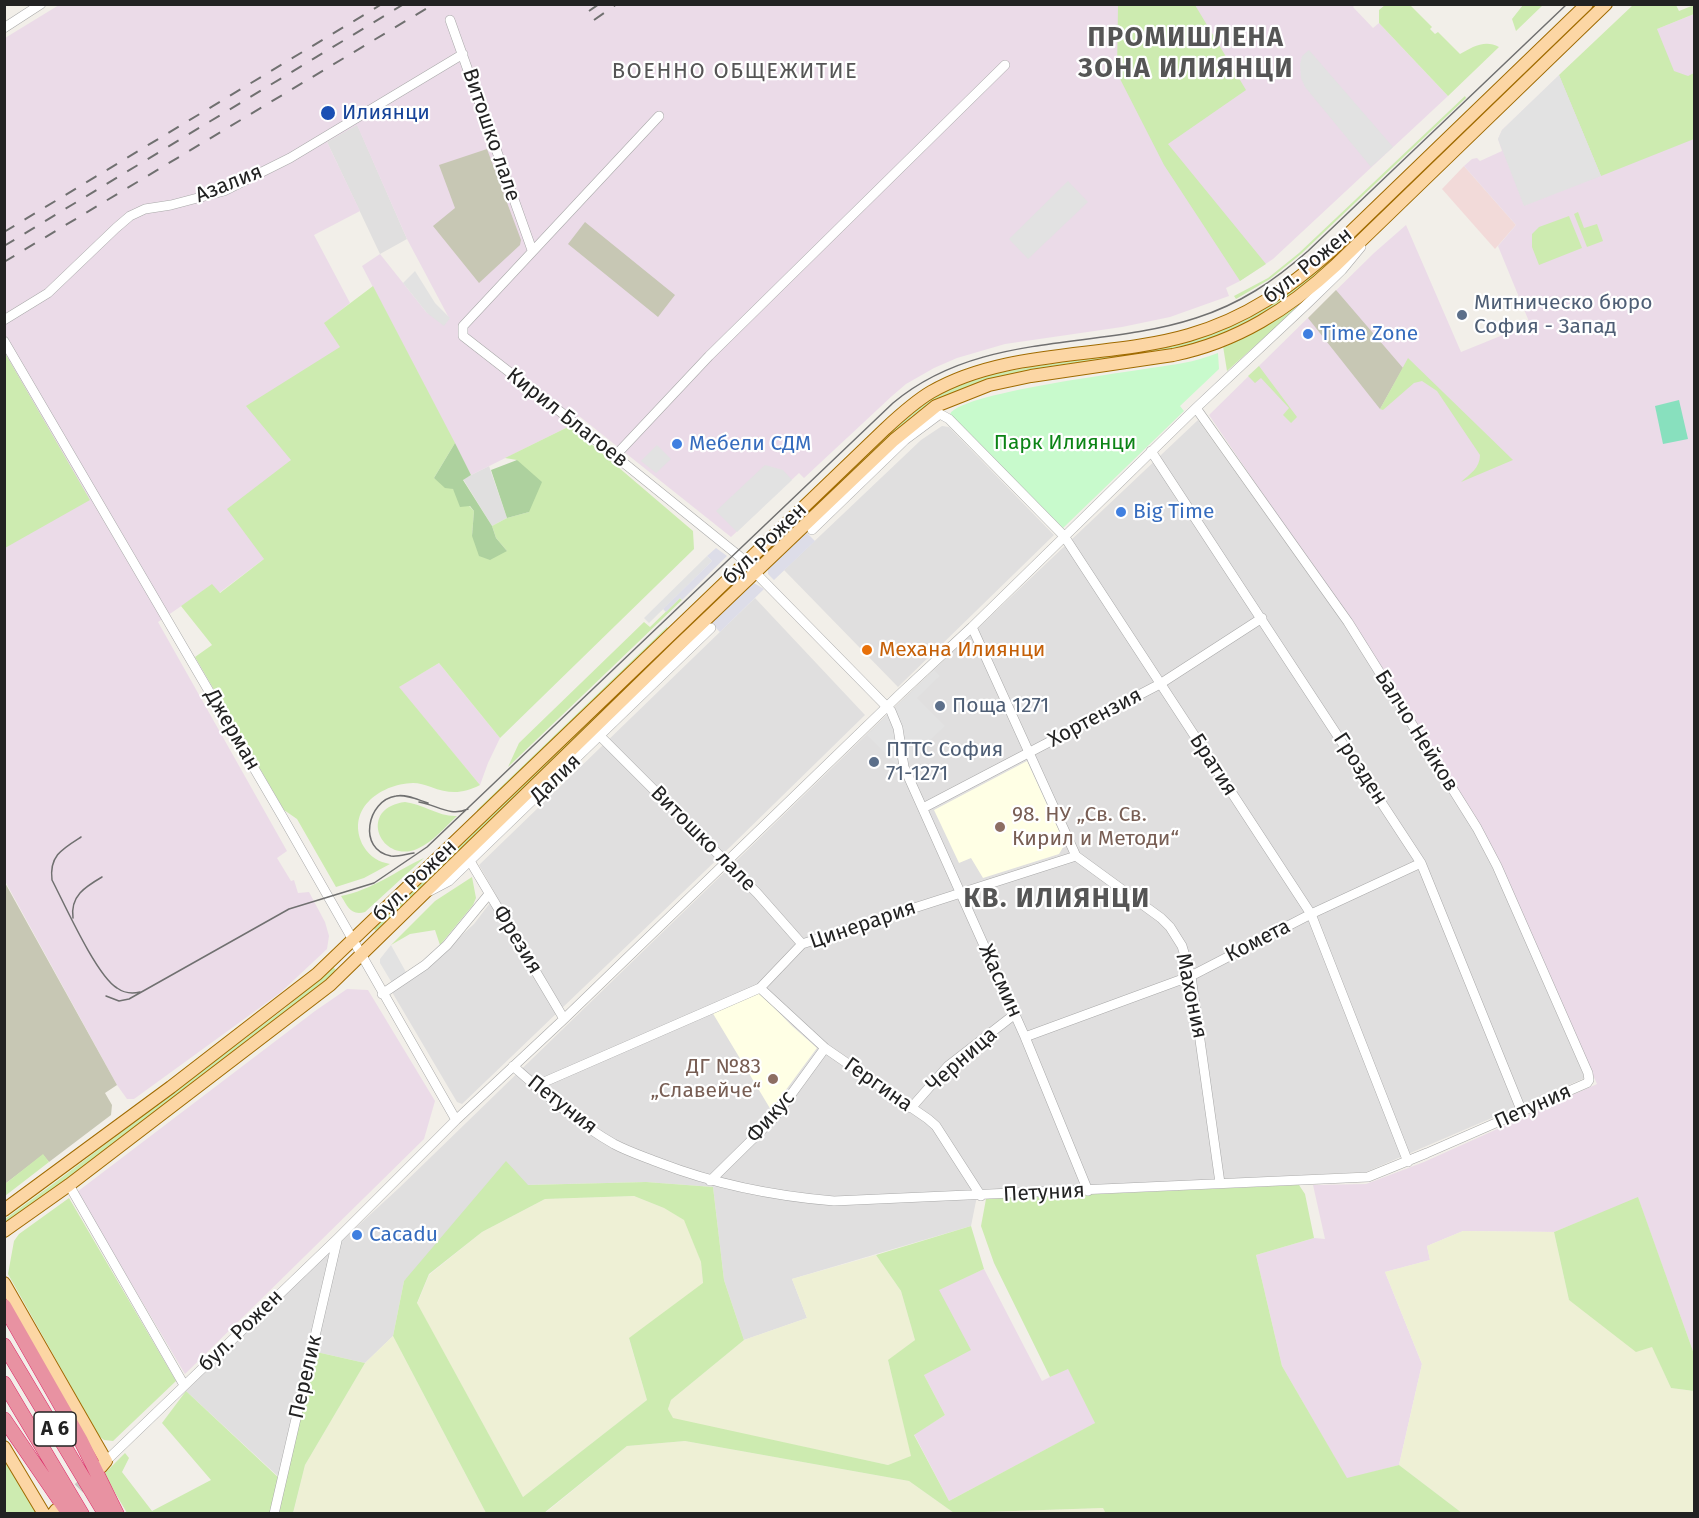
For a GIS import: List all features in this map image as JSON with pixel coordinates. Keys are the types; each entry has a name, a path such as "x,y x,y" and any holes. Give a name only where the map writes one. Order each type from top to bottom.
{"highway":[{"path":"4,1306 81,1441 117,1514"},
{"name":"A 6","path":"4,1345 105,1514"},
{"name":"A 6","path":"4,1383 82,1514"},
{"path":"4,1419 59,1512"}],"main road":[{"name":"бул. Рожен","path":"4,1210 297,990 352,941 896,419 920,399 960,378 1000,367 1187,336 1245,313 1275,296 1333,249 1587,4"},
{"name":"бул. Рожен","path":"8,1229 308,1004 682,650 757,573 832,505 911,425 936,406 973,390 1006,381 1173,355 1232,336 1272,317 1307,292 1606,4"},
{"path":"4,1242 8,1229"},
{"path":"4,1283 103,1464"},
{"path":"4,1447 44,1514"}],"street":[{"path":"4,28 41,4"},
{"name":"Витошко лале","path":"450,20 532,250"},
{"name":"Азалия","path":"4,320 48,293 130,216 145,209 171,205 234,186 300,152 463,54"},
{"path":"615,456 709,356 1005,64"},
{"name":"Кирил Благоев","path":"659,116 463,326 463,336 746,563 887,707"},
{"name":"бул. Рожен","path":"103,1464 337,1239 456,1120 564,1019 972,627 1151,451 1342,270 1387,217"},
{"name":"Джерман","path":"4,341 184,647 456,1120"},
{"name":"Балчо Нейков","path":"1196,408 1348,622 1477,828 1502,877 1588,1073 1589,1080"},
{"name":"Братия","path":"832,505 905,440 935,417 944,414 1064,536 1311,914 1408,1162"},
{"name":"Грозден","path":"1151,451 1421,863 1522,1112"},
{"path":"812,530 832,505"},
{"name":"Хортензия","path":"923,808 1160,684 1262,618"},
{"path":"972,627 1076,856"},
{"name":"Далия","path":"421,897 449,881 600,736 682,650 711,628"},
{"name":"Жасмин","path":"887,707 896,718 904,766 1025,1037 1088,1191"},
{"name":"Витошко лале","path":"600,736 727,862 802,945"},
{"name":"Цинерария","path":"535,1086 760,988 802,945 1076,856"},
{"name":"Махония","path":"1076,856 1170,927 1182,946 1191,976 1220,1183"},
{"name":"Фрезия","path":"470,861 564,1019"},
{"name":"Комета","path":"1025,1037 1191,976 1311,914 1421,863"},
{"path":"382,994 425,965 447,945 489,894"},
{"name":"Гергина","path":"760,988 825,1048 936,1126 981,1196"},
{"name":"Черница","path":"911,1108 948,1066 1015,1014"},
{"name":"Фикус","path":"710,1181 774,1118 825,1048"},
{"name":"Петуния","path":"513,1066 554,1101 613,1143 646,1158 710,1181 792,1198 834,1201 1363,1178 1408,1162 1585,1084 1589,1080"},
{"path":"69,1185 184,1385"},
{"name":"Перелик","path":"274,1514 337,1239"}],"shaded area":[{"path":"59,5 1355,5 1353,7 1373,28 1379,23 1448,96 1273,259 1226,288 1229,296 1170,317 1122,327 1005,344 957,358 934,368 906,384 804,478 799,473 731,537 579,416 570,426 471,475 362,266 380,254 427,313 449,318 407,239 357,125 327,142 360,211 314,235 350,303 325,323 341,347 291,460 264,559 219,593 212,585 158,622 287,851 277,858 291,881 294,880 298,893 309,892 325,922 329,936 327,949 280,993 134,1099 127,1099 117,1085 5,881 5,38"},
{"path":"1694,14 1694,1354 1638,1198 1554,1232 1463,1231 1427,1246 1430,1260 1385,1272 1422,1364 1399,1465 1347,1479 1282,1366 1256,1255 1314,1238 1325,1239 1313,1185 1366,1184 1424,1162 1597,1084 1494,854 1350,622 1209,415 1374,253 1406,225 1461,352 1530,324 1498,246 1516,225 1464,166 1472,159 1477,158 1480,161 1502,151 1498,139 1502,130 1572,63"},
{"path":"1309,50 1393,147 1371,167 1305,87 1301,78 1300,64 1302,56"},
{"path":"1559,75 1601,176 1524,206 1498,139 1502,130"},
{"path":"357,124 407,239 380,254 327,142"},
{"path":"487,149 521,240 520,245 479,283 433,226 455,208 439,165"},
{"path":"1464,166 1516,225 1495,249 1442,189"},
{"path":"1068,181 1088,202 1028,259 1009,239"},
{"path":"585,222 675,295 658,317 568,244"},
{"path":"415,271 435,303 450,318 444,326 427,313 403,283"},
{"path":"1336,290 1403,368 1380,409 1308,318"},
{"path":"1198,420 1344,624 1473,830 1495,872 1585,1078 1366,1172 978,1191 971,1226 792,1279 807,1318 744,1340 724,1280 713,1187 646,1182 527,1185 404,1281 393,1336 365,1363 312,1351 282,1480 186,1391 301,1278 399,1188 904,698"},
{"path":"942,426 949,427 1054,535 898,687 784,570 921,440"},
{"path":"657,445 671,459 656,473 641,461"},
{"path":"765,465 783,470 792,480 737,532 716,511"},
{"path":"489,466 507,518 492,526 463,479"},
{"path":"805,531 815,541 774,580 768,574 768,567"},
{"path":"716,548 727,556 682,600 680,598 666,612 663,609 712,561 707,556"},
{"path":"707,556 712,561 649,623 644,618"},
{"path":"754,583 764,589 720,632 710,622 750,584"},
{"path":"755,598 865,715 462,1104 457,1102 392,992 428,966 474,924 496,895 479,865"},
{"path":"439,663 500,738 480,785 398,687"},
{"path":"934,670 940,676 917,698 945,726 901,769 867,735"},
{"name":"98. НУ „Св. Св. Кирил и Методи“","path":"1027,761 1065,844 1059,854 983,878 971,858 959,863 934,810"},
{"path":"4,881 117,1085 105,1093 112,1105 111,1115 49,1162 43,1155 5,1184"},
{"path":"391,945 407,974 392,983 380,963 380,959"},
{"path":"347,989 368,990 435,1101 424,1139 185,1374 77,1192"},
{"name":"ДГ №83 „Славейче“","path":"760,993 817,1048 771,1110 712,1012"},
{"path":"634,1196 664,1208 685,1220 701,1262 703,1284 629,1339 647,1400 523,1497 417,1304 429,1275 482,1232 545,1199"},
{"path":"1463,1231 1554,1232 1569,1300 1652,1346 1671,1388 1694,1391 1694,1513 1462,1513 1399,1465 1422,1364 1385,1272 1430,1260 1427,1246"},
{"path":"876,1255 901,1291 915,1340 888,1361 912,1457 888,1465 673,1419 668,1409 671,1400 744,1340 807,1318 792,1279"},
{"path":"984,1269 1042,1381 1068,1368 1096,1423 949,1501 914,1434 945,1415 924,1375 938,1289"},
{"path":"393,1336 486,1513 293,1514 305,1465 365,1363"},
{"path":"685,1441 909,1481 954,1513 1103,1508 1106,1513 544,1514 627,1446"}],"green space":[{"path":"1118,5 1195,5 1246,90 1168,144 1266,264 1240,281 1164,165 1117,73"},
{"path":"1385,5 1410,5 1432,27 1430,29 1435,34 1438,32 1460,54 1484,44 1499,47 1448,96 1379,23 1379,10"},
{"path":"1523,5 1543,5 1516,31 1512,19"},
{"path":"1633,5 1676,5 1679,11 1694,5 1694,14 1657,29 1674,71 1688,76 1694,73 1694,139 1601,176 1559,75"},
{"path":"1522,73 1525,77 1314,278 1268,311 1201,342 1148,354 1007,376 941,399 911,417 767,556 763,552 907,414 951,388 993,374 1145,350 1261,311"},
{"path":"1465,96 1466,98 1301,254 1270,279 1236,299 1234,296 1268,278 1299,253"},
{"path":"1578,212 1584,228 1597,224 1603,241 1587,247 1574,214"},
{"path":"1569,216 1582,248 1539,265 1532,247 1532,234 1539,227"},
{"path":"1341,265 1305,301 1227,371 1223,346 1275,321 1304,299"},
{"path":"373,286 455,443 434,478 453,489 474,511 472,536 507,551 496,538 492,526 507,518 529,512 517,460 505,458 570,426 693,531 694,549 500,738 439,663 399,687 480,785 456,792 413,783 388,788 377,794 362,811 358,822 359,834 369,854 390,864 364,878 336,887 297,819 284,810 195,657 212,645 181,606 212,584 220,593 264,559 227,509 291,460 246,406 340,347 324,323"},
{"path":"5,353 90,500 4,548"},
{"name":"Парк Илиянци","path":"1218,353 1219,369 1180,406 1184,411 1063,528 950,414 962,405 987,397 1058,382 1183,363"},
{"path":"1408,358 1513,460 1461,482 1476,467 1480,455 1437,391 1422,381 1414,383 1383,410 1380,409"},
{"path":"1259,366 1297,417 1291,423 1283,415 1289,408 1261,378 1255,383 1248,376"},
{"path":"1679,400 1688,439 1663,444 1655,406"},
{"path":"455,443 471,475 463,480 492,526 496,538 507,551 490,560 479,556 472,536 474,511 470,506 460,507 453,489 445,488 434,478"},
{"path":"517,460 542,482 529,512 507,518 491,470"},
{"path":"733,581 736,584 376,931 373,928"},
{"path":"680,598 682,600 508,767 519,743 644,622 650,627"},
{"path":"667,627 669,630 477,814 477,810"},
{"path":"405,802 444,815 457,816 423,846 404,852 393,849 384,842 379,833 378,823 381,814 390,806"},
{"path":"424,858 365,912 353,912 341,896 374,885"},
{"path":"472,877 476,898 473,905 440,945 435,930 410,934 391,945 435,901"},
{"path":"333,967 336,970 318,988 5,1224 5,1219 285,1008"},
{"path":"43,1154 49,1162 5,1196 5,1184"},
{"path":"506,1161 528,1185 646,1182 713,1187 724,1280 744,1340 671,1400 668,1409 673,1418 888,1465 911,1456 888,1360 915,1340 901,1291 876,1255 971,1226 984,1269 939,1290 971,1350 924,1375 945,1415 914,1435 949,1501 1095,1423 1068,1369 1050,1377 994,1263 981,1226 986,1199 1299,1185 1305,1194 1314,1238 1256,1255 1282,1366 1347,1478 1399,1465 1462,1513 1106,1514 1103,1508 954,1513 909,1481 685,1441 627,1446 544,1513 486,1513 393,1336 404,1281","holes":["634,1196 664,1208 684,1220 701,1262 703,1283 629,1338 647,1400 523,1497 417,1303 429,1274 482,1232 545,1199"]},
{"path":"1638,1197 1694,1354 1694,1391 1671,1388 1652,1347 1636,1352 1569,1300 1554,1232"},
{"path":"69,1198 176,1381 113,1441 104,1440 99,1436 8,1274 14,1241 19,1234"},
{"path":"312,1351 365,1363 305,1465 293,1513 127,1513 104,1474 125,1453 129,1458 122,1472 152,1511 211,1480 162,1423 186,1391 281,1480"},
{"path":"5,1455 37,1513 5,1513"}],"tunnel":[{"path":"66,1501 101,1467"}],"tram line":[{"path":"106,996 119,1001 129,999 289,909 374,883 427,847 893,403 927,380 963,364 1000,353 1158,328 1196,318 1242,299 1269,282 1308,251 1567,4"},
{"path":"414,853 391,856 380,852 373,845 370,825 378,806 386,799 404,796 428,803"},
{"path":"419,802 455,812 468,809"},
{"path":"81,837 58,854 53,865 52,880 91,955 109,981 122,991 140,992"},
{"path":"73,918 76,898 102,877"}],"railway":[{"path":"4,232 382,4"},
{"path":"4,246 404,4"},
{"path":"4,262 434,4"},
{"path":"589,11 599,4"},
{"path":"594,20 617,4"}],"place":[{"name":"Илиянци","path":"328,113"},
{"name":"Митническо бюро София - Запад","path":"1462,315"},
{"name":"Time Zone","path":"1308,334"},
{"name":"Мебели СДМ","path":"677,444"},
{"name":"Big Time","path":"1121,512"},
{"name":"Механа Илиянци","path":"867,650"},
{"name":"Поща 1271","path":"940,706"},
{"name":"ПТТС София 71-1271","path":"874,762"},
{"name":"98. НУ „Св. Св. Кирил и Методи“","path":"1000,827"},
{"name":"ДГ №83 „Славейче“","path":"773,1079"},
{"name":"Cacadu","path":"357,1235"}],"district":[{"name":"ПРОМИШЛЕНА ЗОНА ИЛИЯНЦИ","path":"1186,54"},
{"name":"ВОЕННО ОБЩЕЖИТИЕ","path":"735,72"},
{"name":"КВ. ИЛИЯНЦИ","path":"1057,899"}]}
